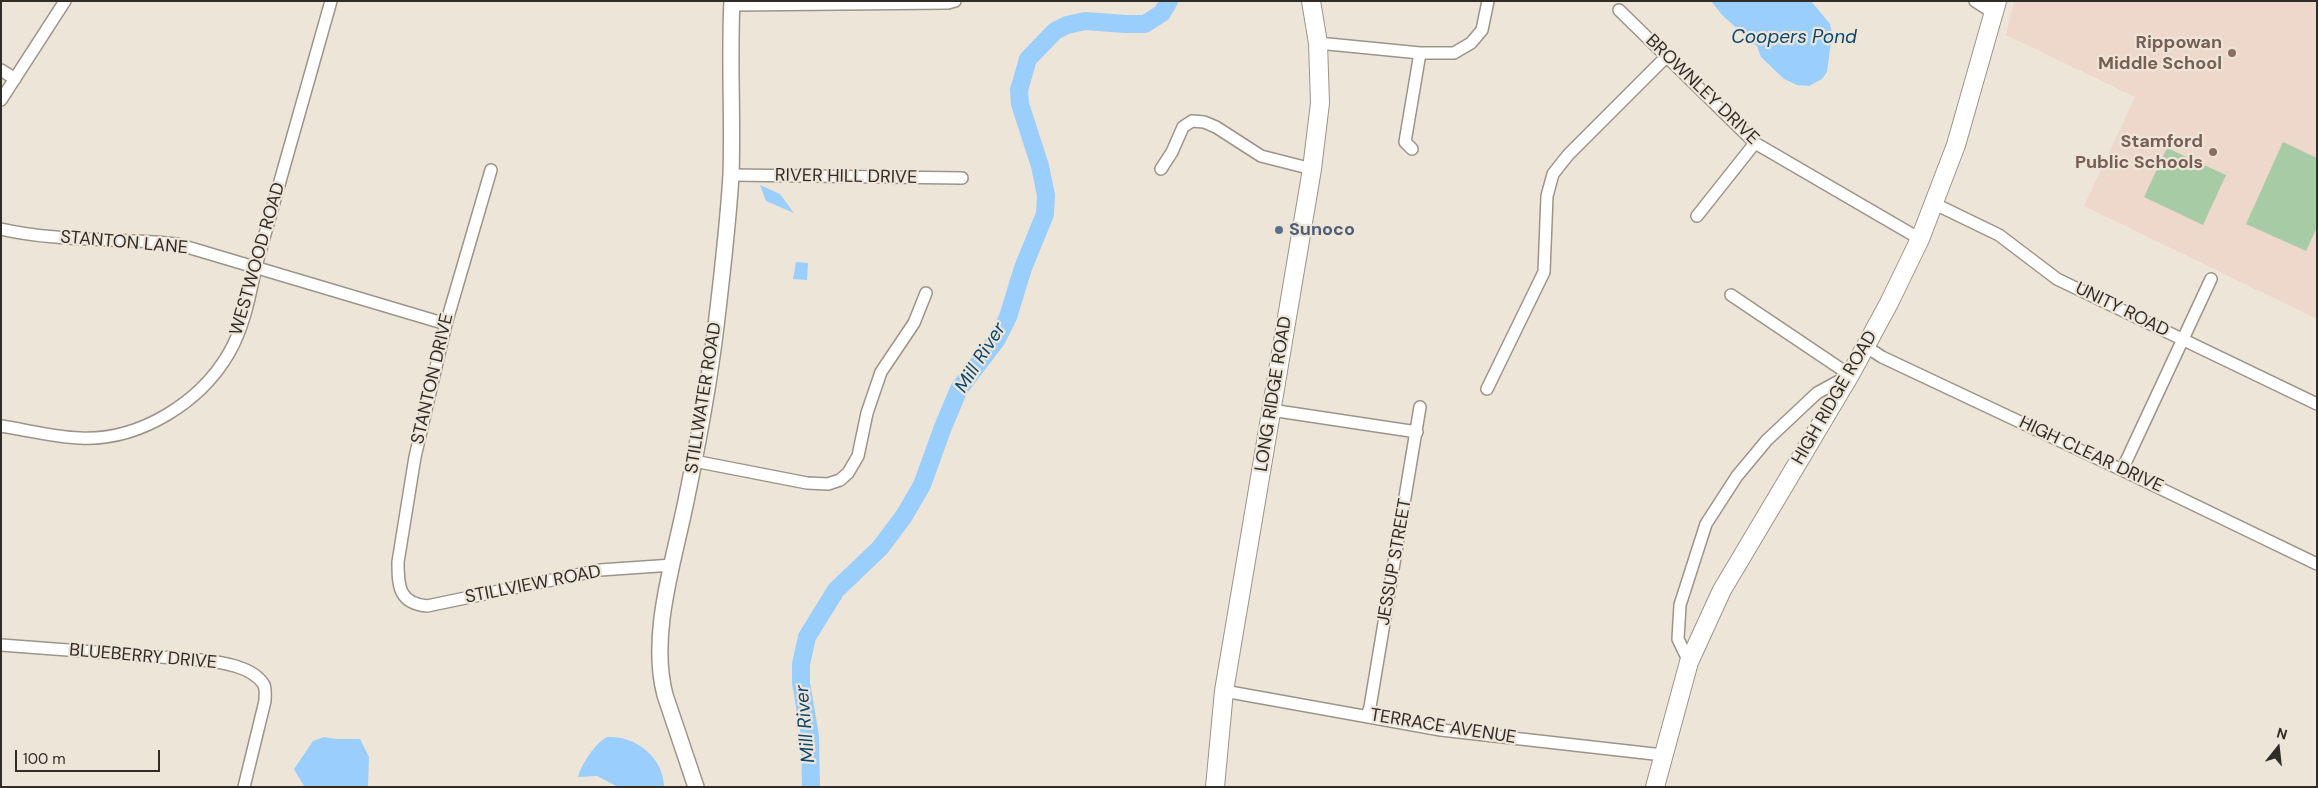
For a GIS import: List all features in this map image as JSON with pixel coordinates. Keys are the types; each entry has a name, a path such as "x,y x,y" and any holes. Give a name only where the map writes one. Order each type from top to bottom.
{"main road":[{"name":"LONG RIDGE ROAD","path":"1215,787 1224,691 1312,169 1320,103 1318,43 1311,1"},
{"name":"STILLWATER ROAD","path":"696,787 661,682 659,635 708,388 715,334 730,175 732,3"},
{"name":"HIGH RIDGE ROAD","path":"1655,787 1689,662 1722,590 1850,375 1890,303 1920,239 1956,145 1996,7"}],"street":[{"path":"1,100 65,1"},
{"name":"WESTWOOD ROAD","path":"1,426 80,438 104,437 127,432 163,417 184,404 202,388 229,353 246,311 256,266 332,1"},
{"path":"732,3 948,3 955,1"},
{"path":"1318,43 1420,53 1454,53 1471,43 1482,30 1488,1"},
{"path":"1975,1 1996,7"},
{"name":"BROWNLEY DRIVE","path":"1619,10 1755,143 1920,239"},
{"path":"1412,149 1405,142 1420,53"},
{"path":"1488,388 1544,272 1547,196 1553,174 1568,154 1667,56"},
{"path":"1,70 15,79"},
{"path":"1161,169 1172,152 1183,127 1192,121 1204,122 1216,128 1261,156 1312,169"},
{"path":"1697,216 1755,143"},
{"name":"STANTON DRIVE","path":"400,592 398,562 415,457 446,324 491,170"},
{"name":"RIVER HILL DRIVE","path":"730,175 962,178"},
{"name":"UNITY ROAD","path":"1935,204 1999,234 2057,279 2317,404"},
{"name":"STANTON LANE","path":"1,229 35,235 177,244 446,324"},
{"path":"2122,470 2211,279"},
{"path":"694,461 807,483 828,484 840,480 848,473 858,456 867,413 881,372 914,323 926,293"},
{"path":"1689,662 1678,639 1680,605 1706,524 1737,476 1766,440 1816,393 1850,375 1730,295"},
{"name":"HIGH CLEAR DRIVE","path":"1865,346 1882,357 2317,564"},
{"name":"JESSUP STREET","path":"1366,716 1370,707 1420,407"},
{"path":"1271,410 1417,432"},
{"name":"STILLVIEW ROAD","path":"400,592 413,605 427,606 600,570 673,565"},
{"name":"BLUEBERRY DRIVE","path":"1,645 220,662 256,675 265,686 265,701 244,787"},
{"name":"TERRACE AVENUE","path":"1224,691 1441,730 1663,755"}],"shaded area":[{"name":"Stamford Public Schools","path":"2014,1 2317,1 2317,319 2084,206 2135,97 2006,35"}],"green space":[{"path":"2283,142 2317,158 2317,227 2306,251 2246,224"},
{"path":"2167,148 2226,175 2203,225 2144,197"}],"water":[{"name":"Coopers Pond","path":"1711,1 1811,1 1830,24 1832,34 1827,72 1822,79 1809,86 1797,85 1784,79 1761,57 1757,46 1723,16"},
{"path":"760,185 780,194 794,213 766,201"},
{"path":"796,262 808,263 807,280 793,279"},
{"path":"324,737 360,739 369,757 368,787 304,786 294,769 313,741"},
{"path":"607,737 618,737 628,740 646,750 659,767 663,776 664,787 618,787 597,776 578,777 582,766 590,754"}],"waterway":[{"name":"Mill River","path":"811,787 810,736 801,683 801,664 807,637 836,590 880,548 904,516 922,485 959,389 997,339 1008,317 1023,268 1045,214 1046,195 1040,166 1020,104 1019,90 1028,59 1055,31 1067,25 1085,21 1145,24 1162,13 1169,1"}],"place":[{"name":"Rippowan Middle School","path":"2232,53"},
{"name":"Stamford Public Schools","path":"2213,152"},
{"name":"Sunoco","path":"1279,230"}]}
